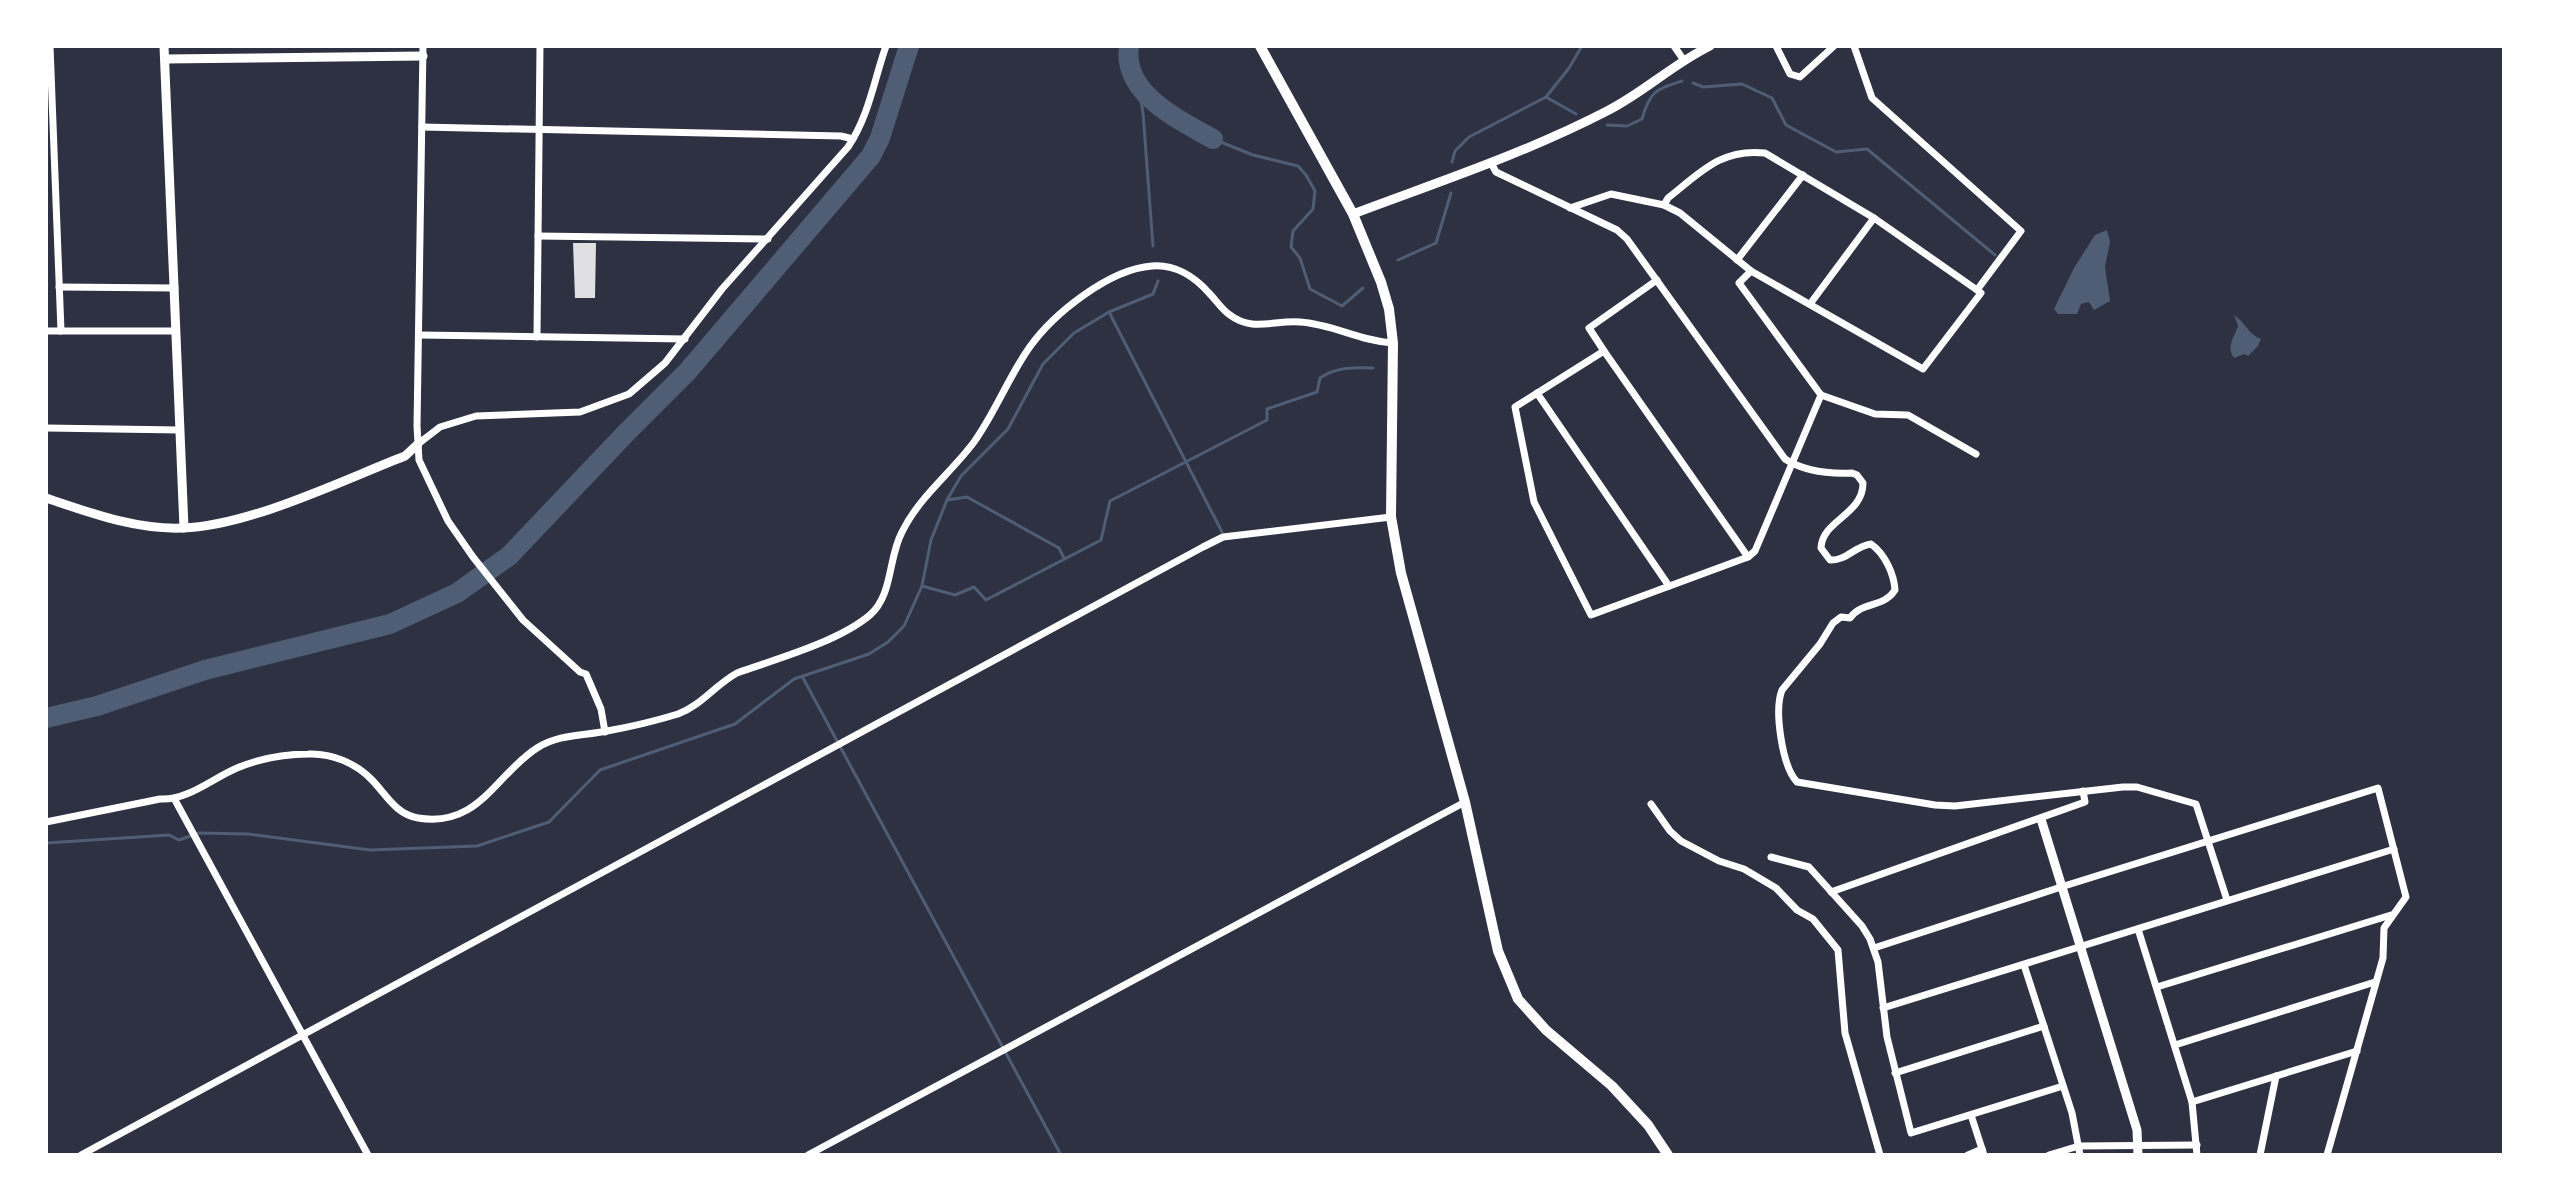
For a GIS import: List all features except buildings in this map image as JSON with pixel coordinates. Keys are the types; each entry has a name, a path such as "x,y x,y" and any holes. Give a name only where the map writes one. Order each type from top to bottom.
{"main road":[{"path":"1260,46 1353,214 1389,309 1393,343 1391,517 1401,573 1465,802 1498,951 1518,999 1546,1030 1612,1086 1648,1125 1668,1155"}],"street":[{"path":"50,46 61,331"},
{"path":"164,46 184,528"},
{"path":"537,337 540,46"},
{"path":"46,498 121,522 184,528 212,524 253,514 405,456 440,427 476,416 580,412 629,394 665,363 722,289 853,139 869,104 886,46"},
{"path":"1674,46 1683,59"},
{"path":"1353,214 1491,163 1611,109 1683,59 1710,46"},
{"path":"1776,46 1790,74 1800,77 1834,46"},
{"path":"1854,46 1872,98 2021,231 1977,290"},
{"path":"165,59 423,51 419,460 438,503 473,557 523,620 586,674 601,709 605,732"},
{"path":"422,127 841,136 853,139"},
{"path":"1570,208 1611,194 1664,205 1680,213 1751,271 1923,369 1981,293 1874,218 1765,153 1721,158 1711,163 1668,198 1664,205"},
{"path":"1491,163 1496,172 1617,230 1627,239 1785,459 1816,471 1857,475 1863,483 1860,501 1825,534 1821,548 1830,560 1837,560 1871,544 1884,557 1895,590 1887,599 1863,606 1850,618 1841,617 1833,623 1782,690 1779,721 1793,777 1801,783 1820,787 1955,806 2137,787 2196,804 2227,900"},
{"path":"1737,260 1803,175"},
{"path":"1810,304 1874,218"},
{"path":"538,236 768,239"},
{"path":"46,822 160,799 175,800 241,767 278,757 310,753 334,756 361,770 400,811 419,818 451,818 468,812 481,802 517,762 540,746 565,736 605,732 679,713 702,701 724,680 737,673 846,631 870,615 881,601 901,533 921,502 985,426 1029,348 1050,324 1089,292 1130,270 1149,266 1179,269 1206,290 1228,315 1246,325 1297,321 1328,326 1371,342 1393,343"},
{"path":"1751,271 1739,283 1821,395 1875,414 1908,415 1976,454"},
{"path":"1657,280 1589,328 1748,557"},
{"path":"59,287 175,288"},
{"path":"46,331 176,331"},
{"path":"419,335 685,339"},
{"path":"1604,351 1515,407 1534,502 1591,615 1748,557 1755,551 1821,395"},
{"path":"1537,393 1669,586"},
{"path":"46,428 180,430"},
{"path":"81,1155 1223,537 1391,517"},
{"path":"1874,948 2378,788 2406,897 2384,928 2383,958 2327,1155"},
{"path":"1831,892 2085,802 2083,791"},
{"path":"175,800 368,1155"},
{"path":"808,1155 1465,802"},
{"path":"1651,804 1681,841 1719,861 1744,869 1776,888 1797,910 1813,919 1838,950 1845,1033 1880,1155"},
{"path":"2041,819 2137,1130 2138,1150"},
{"path":"1883,1008 2394,849"},
{"path":"1771,857 1809,867 1862,926 1874,948 1895,1073 1911,1133 2063,1086"},
{"path":"2157,987 2394,915"},
{"path":"2138,929 2192,1102 2197,1155"},
{"path":"2024,965 2080,1150"},
{"path":"2175,1045 2375,982"},
{"path":"1895,1073 2044,1026"},
{"path":"2192,1102 2357,1051"},
{"path":"2260,1155 2276,1076"},
{"path":"1968,1155 1983,1152 1971,1115"},
{"path":"2049,1155 2080,1150 2138,1150 2197,1145"}],"water":[{"path":"2107,230 2110,242 2105,267 2110,301 2094,310 2089,302 2081,304 2077,314 2058,314 2054,309 2074,268 2095,235"},
{"path":"2234,315 2261,339 2248,356 2244,354 2234,358 2232,354 2232,342 2238,326"}],"waterway":[{"path":"46,718 97,706 205,670 390,624 457,593 509,556 688,371 871,156 880,138 909,46"},
{"path":"1129,46 1129,63 1143,91 1169,113 1213,139"},
{"path":"1546,97 1582,46"},
{"path":"1607,125 1627,126 1642,119 1655,93 1682,81"},
{"path":"1693,83 1703,87 1742,84 1772,98 1786,125 1836,152 1867,149 1995,255"},
{"path":"1139,88 1153,246"},
{"path":"1452,162 1455,151 1469,137 1546,97 1576,114"},
{"path":"1213,139 1253,155 1298,166 1315,191 1313,209 1293,231 1291,247 1300,258 1310,289 1342,306 1363,288"},
{"path":"1398,260 1436,243 1451,193"},
{"path":"46,843 169,835 179,840 199,833 248,834 370,850 477,846 549,822 600,770 735,724 794,679 869,654 888,642 904,626 922,586 931,540 947,500 961,476 1008,429 1043,364 1074,333 1109,312 1153,294 1158,281"},
{"path":"1109,312 1222,532"},
{"path":"922,586 955,595 974,587 986,600 1101,540 1110,501 1267,420 1267,409 1317,392 1320,378 1326,374 1346,368 1373,368"},
{"path":"947,500 967,497 1059,548 1064,558"},
{"path":"803,678 1061,1155"}]}
